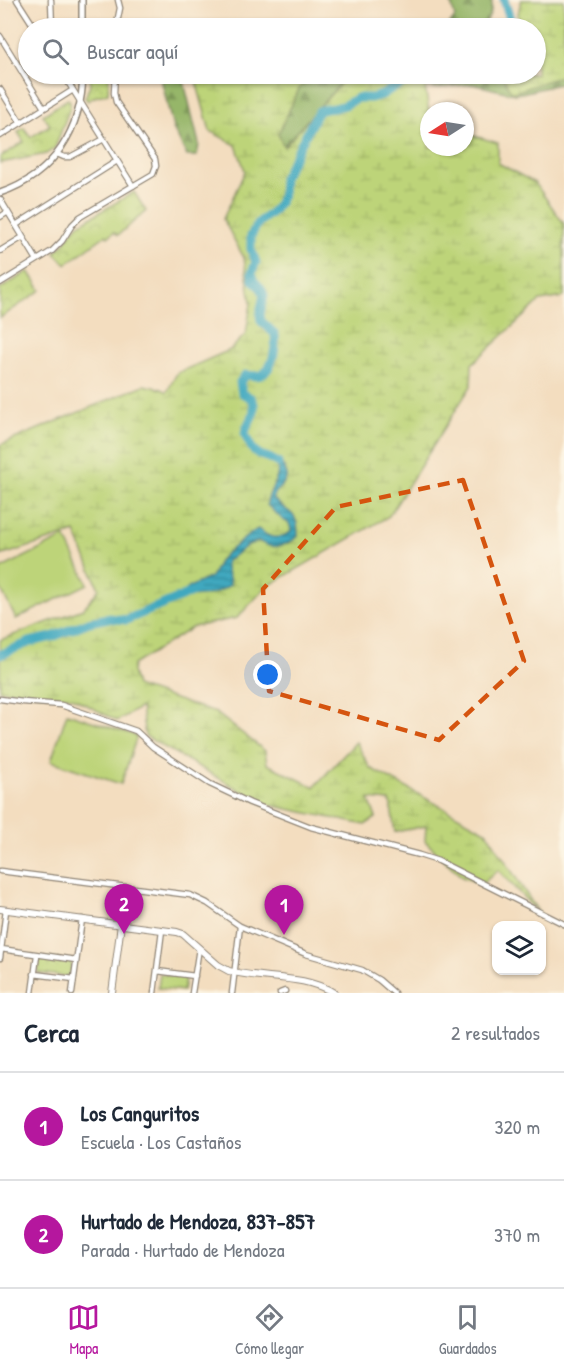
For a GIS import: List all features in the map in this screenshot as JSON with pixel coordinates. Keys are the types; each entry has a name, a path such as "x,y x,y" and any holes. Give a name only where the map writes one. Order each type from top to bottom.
{"main road":[{"path":"3,909 180,933 222,967 234,972 309,982 334,993"},
{"path":"112,993 121,924"}],"street":[{"path":"17,0 29,18"},
{"path":"51,0 52,18"},
{"path":"82,0 82,18"},
{"path":"118,0 120,8 118,18"},
{"path":"0,36 18,65"},
{"path":"29,84 44,108"},
{"path":"69,84 133,186"},
{"path":"0,193 33,177 57,154 72,130 81,102 82,84"},
{"path":"0,283 57,246 77,219 153,174 156,169 154,159 116,102 114,84"},
{"path":"0,89 21,123"},
{"path":"0,136 73,90"},
{"path":"57,154 70,157 104,140"},
{"path":"16,225 117,161"},
{"path":"0,199 37,260"},
{"path":"0,218 8,213"},
{"path":"0,250 23,237"},
{"path":"0,699 61,705 136,731 153,747 210,784 250,803 311,827 438,861 564,924"},
{"path":"0,871 190,895 207,903 240,926 306,954 362,970 379,980 394,993"},
{"path":"121,924 126,887"},
{"path":"0,958 3,909"},
{"path":"72,993 82,919"},
{"path":"232,993 240,926"},
{"path":"154,993 162,930"},
{"path":"192,993 199,948"},
{"path":"1,949 76,960"},
{"path":"32,993 37,954"},
{"path":"157,971 195,976"},
{"path":"34,974 74,979"}],"highlighted area":[{"path":"463,480 524,661 439,740 269,691 263,589 336,507"}],"green space":[{"path":"453,0 492,0 488,18 454,18 451,3"},
{"path":"521,0 564,0 564,75 546,81 546,18 519,18"},
{"path":"564,68 564,83 514,94 472,84 546,84 546,72"},
{"path":"108,84 108,93 88,101 85,98 90,85"},
{"path":"162,84 184,84 199,144 197,156 187,156 173,128"},
{"path":"197,84 304,84 300,87 278,134 284,147 340,84 425,84 428,102 420,102 420,156 474,156 474,136 498,143 498,163 535,183 564,224 564,297 540,301 472,364 471,386 389,516 266,587 237,618 193,627 133,665 132,672 136,686 216,713 265,751 267,764 314,787 356,742 370,768 486,831 540,915 498,870 482,884 462,877 425,841 426,826 395,832 390,801 369,799 376,818 365,825 264,804 145,736 141,707 117,721 72,697 0,690 0,640 83,609 99,589 75,532 0,556 0,445 144,385 167,392 177,373 230,350 246,334 251,303 244,258 223,219 245,171 236,145 210,131"},
{"path":"304,84 340,84 283,147 278,134 300,87"},
{"path":"427,84 472,84 435,88 427,87"},
{"path":"507,84 538,84 512,93"},
{"path":"68,99 70,107 55,148 46,154 0,163 0,157 24,142 18,132 24,128 31,137 50,125 43,115"},
{"path":"134,192 146,211 118,235 114,232 108,237 106,235 66,264 55,253 79,224"},
{"path":"29,271 41,290 0,318 0,289"},
{"path":"65,537 88,584 16,619 0,587 0,569"},
{"path":"67,713 137,736 121,784 51,761"},
{"path":"40,958 72,961 70,977 38,973"},
{"path":"160,974 185,977 183,991 158,988"}],"water":[{"path":"271,456 281,463 286,473 285,481 273,498 294,516 298,536 279,546 269,546 259,541 248,545 226,562 230,585 210,595 187,596 185,592 189,587 211,577 220,560 258,529 274,537 291,532 290,525 267,505 278,471 277,465 269,461"}],"waterway":[{"path":"504,0 510,18"},
{"path":"278,463 253,450 245,435 254,412 254,404 251,398 242,393 240,382 245,375 259,376 269,368 275,345 275,334 261,321 264,295 253,280 252,273 256,262 251,249 251,236 258,223 278,205 282,196 283,178 319,111 345,105 357,98 382,95 401,84"},
{"path":"0,655 89,622 108,618 126,620 195,591"}],"place":[{"name":"Hurtado de Mendoza, 837-857","path":"124,934"},
{"name":"Los Canguritos","path":"284,935"}]}
